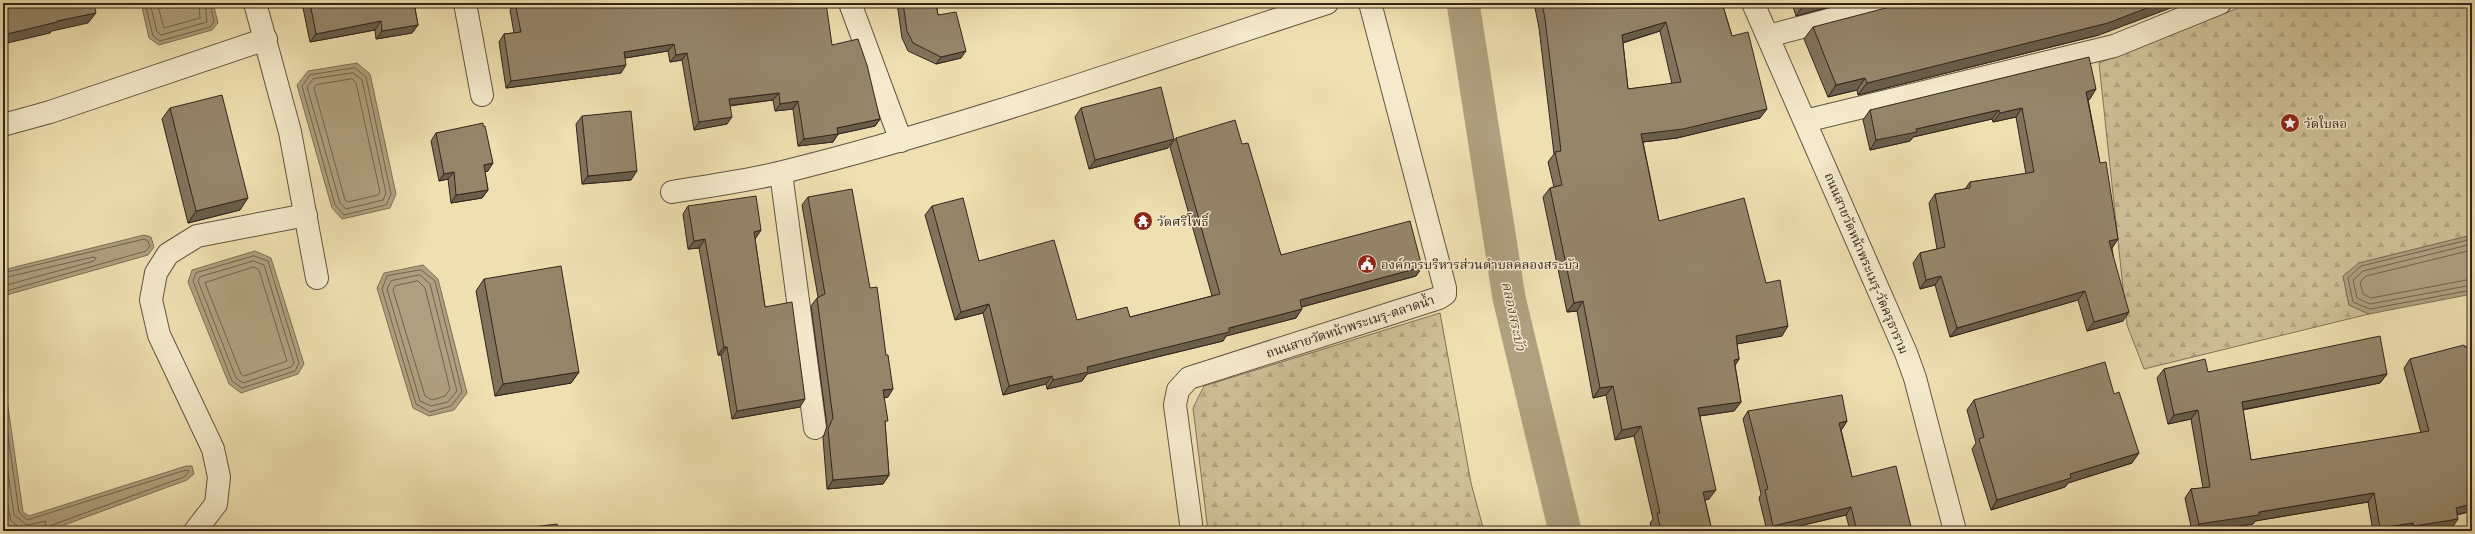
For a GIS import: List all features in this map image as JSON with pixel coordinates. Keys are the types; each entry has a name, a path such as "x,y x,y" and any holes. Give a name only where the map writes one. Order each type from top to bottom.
{"street":[{"path":"255,3 290,132 317,278"},
{"path":"465,3 482,95"},
{"path":"850,3 901,141"},
{"path":"672,192 781,173 901,141 1024,105 1327,3"},
{"name":"ถนนสายวัดหน้าพระเมรุ-ตลาดน้ำ","path":"1192,531 1175,405 1178,390 1189,378 1439,298 1445,294 1445,288 1370,3"},
{"name":"ถนนสายวัดหน้าพระเมรุ-วัดครุธาราม","path":"1753,3 1906,353 1927,420 1955,531"},
{"path":"1768,36 1893,3"},
{"path":"1805,121 2114,46 2220,3"},
{"path":"3,125 50,112 266,39"},
{"path":"781,173 814,428"},
{"path":"195,531 216,504 219,477 213,449 159,335 151,300 156,273 168,254 197,236 306,215"}],"green space":[{"path":"2251,3 2472,3 2472,235 2359,263 2343,276 2349,305 2369,314 2144,369 2127,325 2099,63"},
{"path":"1440,313 1471,483 1484,531 1208,531 1193,408 1204,386"}],"water":[{"path":"141,3 213,3 218,23 212,30 159,45 149,38"},
{"path":"357,63 370,74 396,194 390,208 342,219 332,208 297,85 308,71"},
{"path":"144,235 151,237 154,247 148,255 3,296 3,270"},
{"path":"2472,235 2472,294 2369,314 2349,305 2343,276 2359,263"},
{"path":"255,251 271,258 304,364 298,374 241,393 229,384 188,282 192,270"},
{"path":"423,265 438,279 467,393 454,410 429,416 413,408 377,288 384,273"},
{"path":"3,372 23,512 29,516 186,466 192,466 194,474 187,480 48,531 3,531"}],"building":[{"path":"3,3 94,3 96,13 3,35"},
{"path":"310,3 414,3 418,25 382,31 381,21 316,34"},
{"path":"515,3 826,3 832,45 858,39 867,65 880,119 837,128 838,134 804,139 798,101 780,104 779,93 729,99 732,117 699,122 687,53 676,55 674,44 624,52 626,65 511,81 504,34 521,32"},
{"path":"903,3 936,3 938,15 956,12 966,51 941,57 913,43 907,31"},
{"path":"1542,3 1722,3 1732,36 1748,32 1767,109 1683,129 1641,134 1659,221 1744,198 1766,283 1780,280 1788,326 1736,336 1739,359 1734,360 1741,402 1698,408 1716,490 1703,492 1712,531 1661,531 1657,513 1660,513 1641,426 1622,430 1613,386 1600,388 1583,301 1574,303 1550,188 1562,185 1555,152 1561,151","holes":["1666,22 1681,82 1628,89 1622,35"]},
{"path":"1905,3 2160,3 2108,23 1867,83 1865,78 1836,85 1813,27"},
{"path":"2089,57 2096,89 2086,92 2100,163 2106,162 2118,239 2109,241 2129,312 2094,322 2085,291 1957,328 1941,276 1926,280 1920,253 1945,247 1935,194 1970,188 1970,182 2034,172 2022,108 2000,113 1999,110 1916,129 1917,132 1876,140 1870,110"},
{"path":"1161,87 1174,139 1095,160 1081,108"},
{"path":"222,95 248,198 196,211 170,108"},
{"path":"631,111 637,171 588,176 582,116"},
{"path":"1235,120 1242,144 1248,143 1281,255 1410,221 1422,267 1300,300 1302,309 1229,328 1229,332 1087,367 1088,372 1053,380 1052,376 1009,386 989,304 961,312 932,206 963,198 979,261 1054,240 1077,320 1127,307 1130,317 1220,294 1176,138"},
{"path":"483,123 483,126 485,126 493,163 484,165 488,190 456,195 454,172 444,174 436,133"},
{"path":"852,189 870,288 877,287 886,355 888,355 893,389 883,390 888,421 885,421 889,475 833,480 828,429 833,418 817,298 825,294 808,197"},
{"path":"756,196 761,230 754,232 765,307 792,302 805,399 737,411 727,347 724,347 705,239 694,241 688,206"},
{"path":"561,266 579,372 503,384 484,279"},
{"path":"2380,336 2387,374 2242,402 2251,460 2429,431 2410,359 2464,345 2465,347 2472,346 2472,504 2456,508 2458,519 2414,526 2413,523 2380,528 2374,493 2259,512 2259,515 2199,524 2191,489 2210,487 2198,410 2174,415 2164,369 2205,359 2208,372"},
{"path":"2105,362 2114,394 2119,392 2139,453 2070,474 2071,478 1997,500 1979,439 1984,437 1974,400"},
{"path":"1842,395 1847,421 1839,423 1852,477 1896,466 1912,531 1857,531 1851,507 1773,526 1765,490 1768,489 1748,411"},
{"path":"557,524 560,531 500,531"},
{"path":"598,527 599,531 588,531"}],"waterway":[{"name":"คลองสระบัว","path":"1463,3 1509,298 1565,531"}],"place":[{"name":"วัดใบลอ","path":"2290,123"},
{"name":"วัดศรีโพธิ์","path":"1143,221"},
{"name":"องค์การบริหารส่วนตำบลคลองสระบัว","path":"1367,264"}]}
